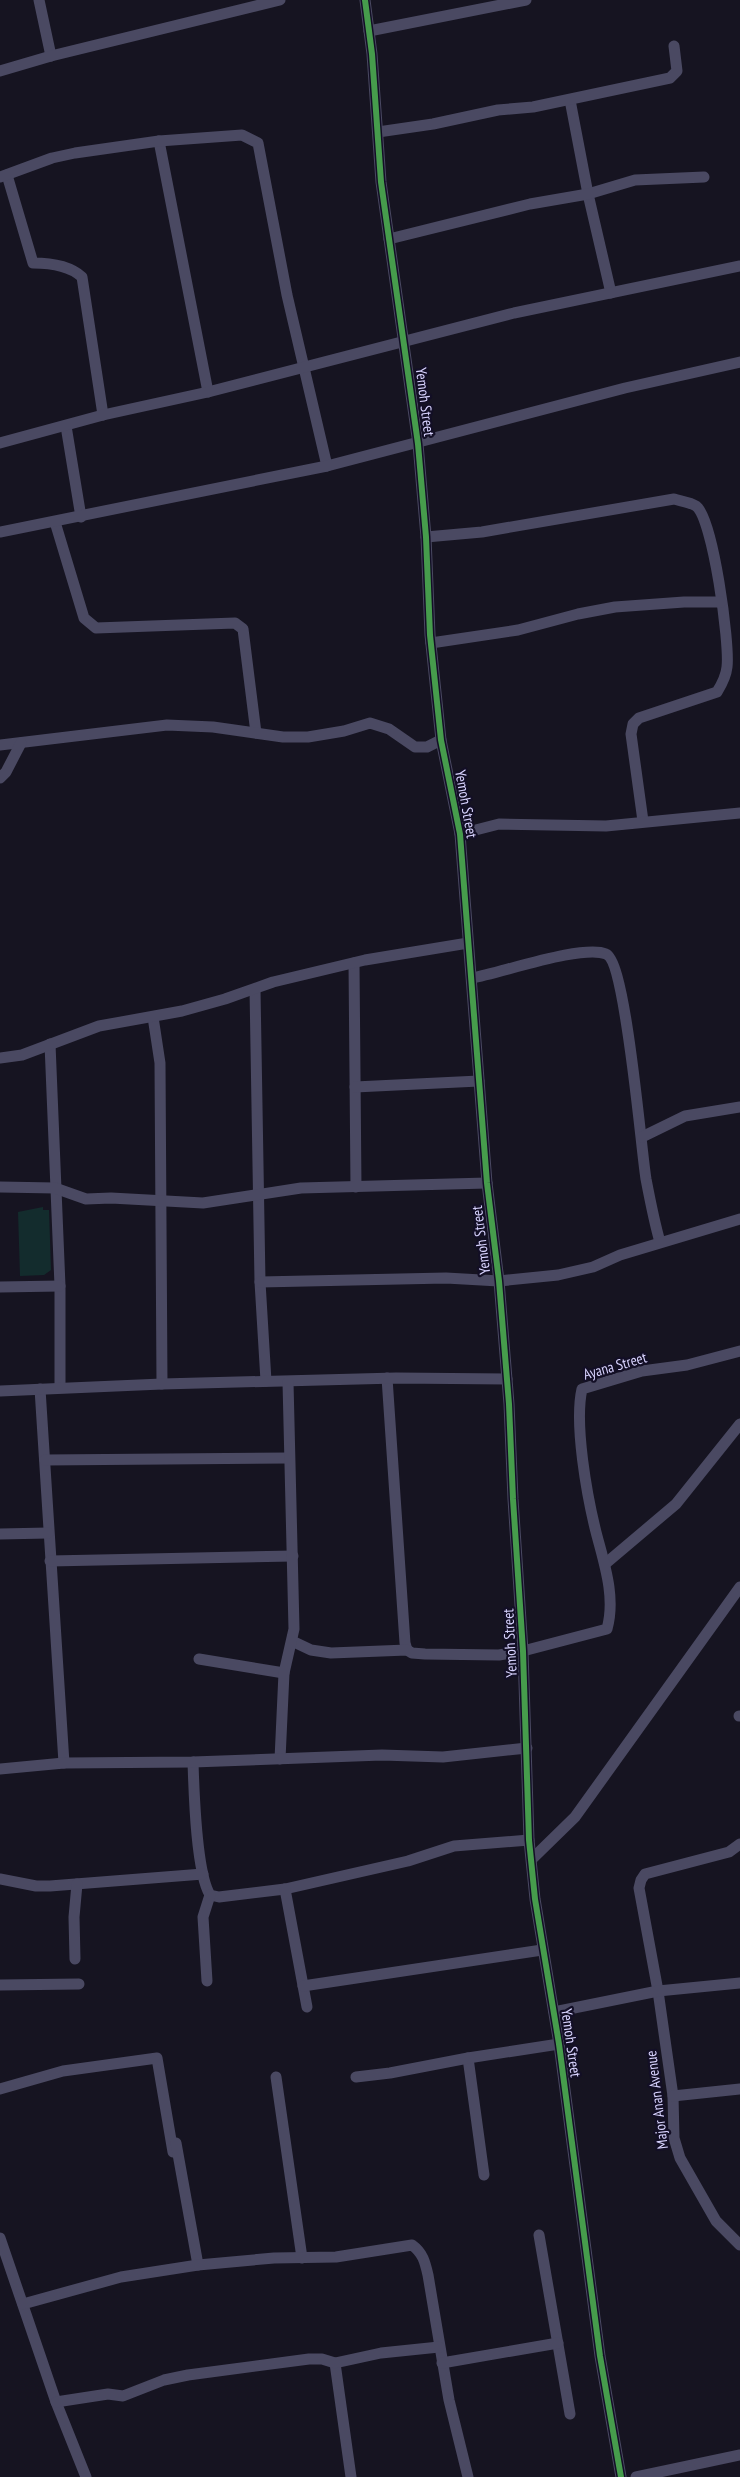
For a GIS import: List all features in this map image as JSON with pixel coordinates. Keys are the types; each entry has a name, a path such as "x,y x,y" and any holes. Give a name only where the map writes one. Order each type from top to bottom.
{"street":[{"path":"39,0 51,56"},
{"path":"0,71 51,56 268,1 280,0"},
{"name":"Yemoh Street","path":"365,0 389,239 418,444 426,538 431,643 441,740 460,834 487,1183 499,1281 507,1379 524,1651 530,1840 542,1950 560,2044 600,2356 621,2477"},
{"path":"369,31 526,0"},
{"path":"378,132 433,124 498,110 533,107 670,78 677,71 674,46"},
{"path":"570,100 588,194 611,293"},
{"path":"103,414 82,277 77,272 50,263 32,263 3,176 52,158 75,153 159,141 242,135 258,143 287,295 327,466"},
{"path":"159,141 208,392"},
{"path":"389,239 530,204 588,194 635,180 704,177"},
{"path":"0,443 66,426 103,414 208,392 522,311 740,266"},
{"path":"0,532 327,466 418,444 625,388 740,362"},
{"path":"66,426 81,517"},
{"path":"426,538 482,532 674,499 696,506 705,520 727,638 728,667 725,680 717,692 639,718 633,724 631,734 643,821"},
{"path":"55,522 84,618 96,628 235,623 243,630 256,733"},
{"path":"431,643 518,630 578,614 616,607 684,602 721,602"},
{"path":"0,745 167,725 283,737 308,737 344,731 370,723 389,729 415,747 427,747 441,740"},
{"path":"0,778 6,772 20,744"},
{"path":"460,834 499,824 606,826 740,813"},
{"path":"0,1058 22,1055 99,1026 153,1017 354,963 468,943"},
{"path":"472,978 577,954 599,952 609,955 615,963 622,997 642,1137 646,1179 660,1242"},
{"path":"354,963 356,1186"},
{"path":"255,989 260,1194 260,1282 266,1381"},
{"path":"153,1017 160,1063 162,1384"},
{"path":"50,1044 60,1286 60,1387"},
{"path":"355,1087 479,1081"},
{"path":"642,1137 685,1116 740,1107"},
{"path":"0,1188 55,1188 86,1199 111,1198 160,1202 203,1202 301,1188 487,1183"},
{"path":"260,1282 446,1278 499,1281 558,1275 593,1267 620,1255 740,1219"},
{"path":"0,1287 60,1286"},
{"name":"Ayana Street","path":"605,1564 595,1530 581,1446 578,1402 582,1389 642,1371 687,1365 740,1351"},
{"path":"0,1391 60,1387 387,1378 507,1379"},
{"path":"387,1378 404,1633 407,1650"},
{"path":"280,1759 284,1673 294,1629 293,1556 288,1458 288,1382"},
{"path":"40,1389 64,1763"},
{"path":"292,1641 311,1650 330,1653 407,1650 412,1653 425,1654 499,1655 524,1651 607,1629 610,1598 605,1564 676,1504 740,1424"},
{"path":"45,1460 288,1458"},
{"path":"0,1534 48,1534"},
{"path":"50,1560 293,1556"},
{"path":"532,1859 575,1817 740,1588"},
{"path":"199,1659 284,1673"},
{"path":"0,1769 64,1763 193,1762 382,1755 443,1757 527,1748"},
{"path":"193,1762 196,1820 205,1888 210,1895 219,1897 285,1889 408,1861 454,1846 530,1840"},
{"name":"Major Anan Avenue","path":"740,1844 729,1852 645,1874 641,1880 640,1902 658,1991 673,2096 674,2138 680,2158 712,2214 740,2245"},
{"path":"0,1879 36,1886 203,1874"},
{"path":"75,1959 74,1925 77,1884"},
{"path":"285,1889 307,2007"},
{"path":"207,1981 203,1916 210,1895"},
{"path":"303,1986 542,1950"},
{"path":"554,2012 658,1991 740,1983"},
{"path":"0,1985 79,1984"},
{"path":"356,2077 560,2044"},
{"path":"0,2089 63,2071 157,2058 173,2152"},
{"path":"468,2058 484,2175"},
{"path":"276,2077 302,2258"},
{"path":"673,2096 740,2089"},
{"path":"174,2136 198,2264"},
{"path":"539,2234 570,2414"},
{"path":"0,2238 56,2402 86,2477"},
{"path":"23,2304 122,2277 198,2264 336,2257 412,2245 419,2250 424,2258 442,2363 468,2477"},
{"path":"442,2363 558,2343"},
{"path":"56,2402 108,2394 123,2396 164,2380 247,2366 309,2359 322,2359 335,2363 381,2353 439,2347"},
{"path":"335,2363 351,2477"},
{"path":"636,2477 740,2455"}],"green space":[{"path":"43,1207 43,1210 49,1210 51,1270 44,1275 20,1276 18,1212"}],"cycle path":[{"path":"365,0 372,54 381,182 418,444 426,537 430,635 441,740 460,834 487,1183 499,1281 509,1404 523,1651 529,1840 535,1899 559,2044 600,2356 621,2477"}]}
